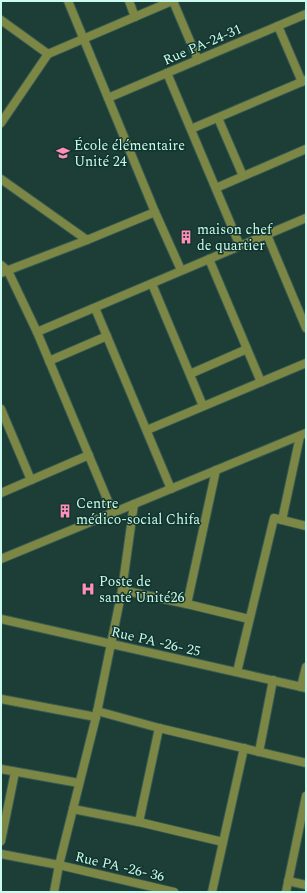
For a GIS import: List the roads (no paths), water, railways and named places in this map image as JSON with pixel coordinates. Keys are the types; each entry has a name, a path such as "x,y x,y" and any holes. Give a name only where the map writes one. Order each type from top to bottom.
{"street":[{"path":"68,1 155,212 181,270"},
{"path":"129,1 135,17"},
{"path":"1,122 48,54 173,1 198,60"},
{"name":"Rue PA-24-31","path":"108,98 306,14"},
{"path":"1,20 48,54"},
{"path":"191,129 304,81 278,26"},
{"path":"167,73 240,246"},
{"path":"218,118 243,176"},
{"path":"216,188 306,149"},
{"path":"1,179 87,240"},
{"path":"113,513 37,332 3,270 87,240 155,212"},
{"path":"37,332 306,218"},
{"path":"267,235 306,328"},
{"path":"209,259 261,382"},
{"path":"152,284 204,406"},
{"path":"95,308 171,489"},
{"path":"49,361 107,336"},
{"path":"190,374 247,349"},
{"path":"147,430 306,363"},
{"path":"1,409 31,480"},
{"path":"1,559 303,435"},
{"path":"282,520 303,435"},
{"path":"1,493 89,455"},
{"path":"187,604 216,470"},
{"path":"54,892 59,865 97,714 122,590 134,504"},
{"path":"237,672 274,518 306,526"},
{"path":"122,590 250,619"},
{"name":"Rue PA -26- 25","path":"1,619 304,687"},
{"path":"304,687 306,666"},
{"path":"259,752 273,680"},
{"path":"1,699 97,714 306,763"},
{"path":"139,822 159,728"},
{"path":"212,892 244,748"},
{"path":"1,769 79,784"},
{"path":"1,841 15,772"},
{"path":"286,892 304,821 306,796"},
{"path":"73,809 139,822 223,842"},
{"name":"Rue PA -26- 36","path":"1,854 59,865 174,892"},
{"path":"288,882 306,885"}],"place":[{"name":"École élémentaire Unité 24","path":"63,153"},
{"name":"maison chef de quartier","path":"186,237"},
{"name":"Centre médico-social Chifa","path":"65,511"},
{"name":"Poste de santé Unité26","path":"88,589"}]}
